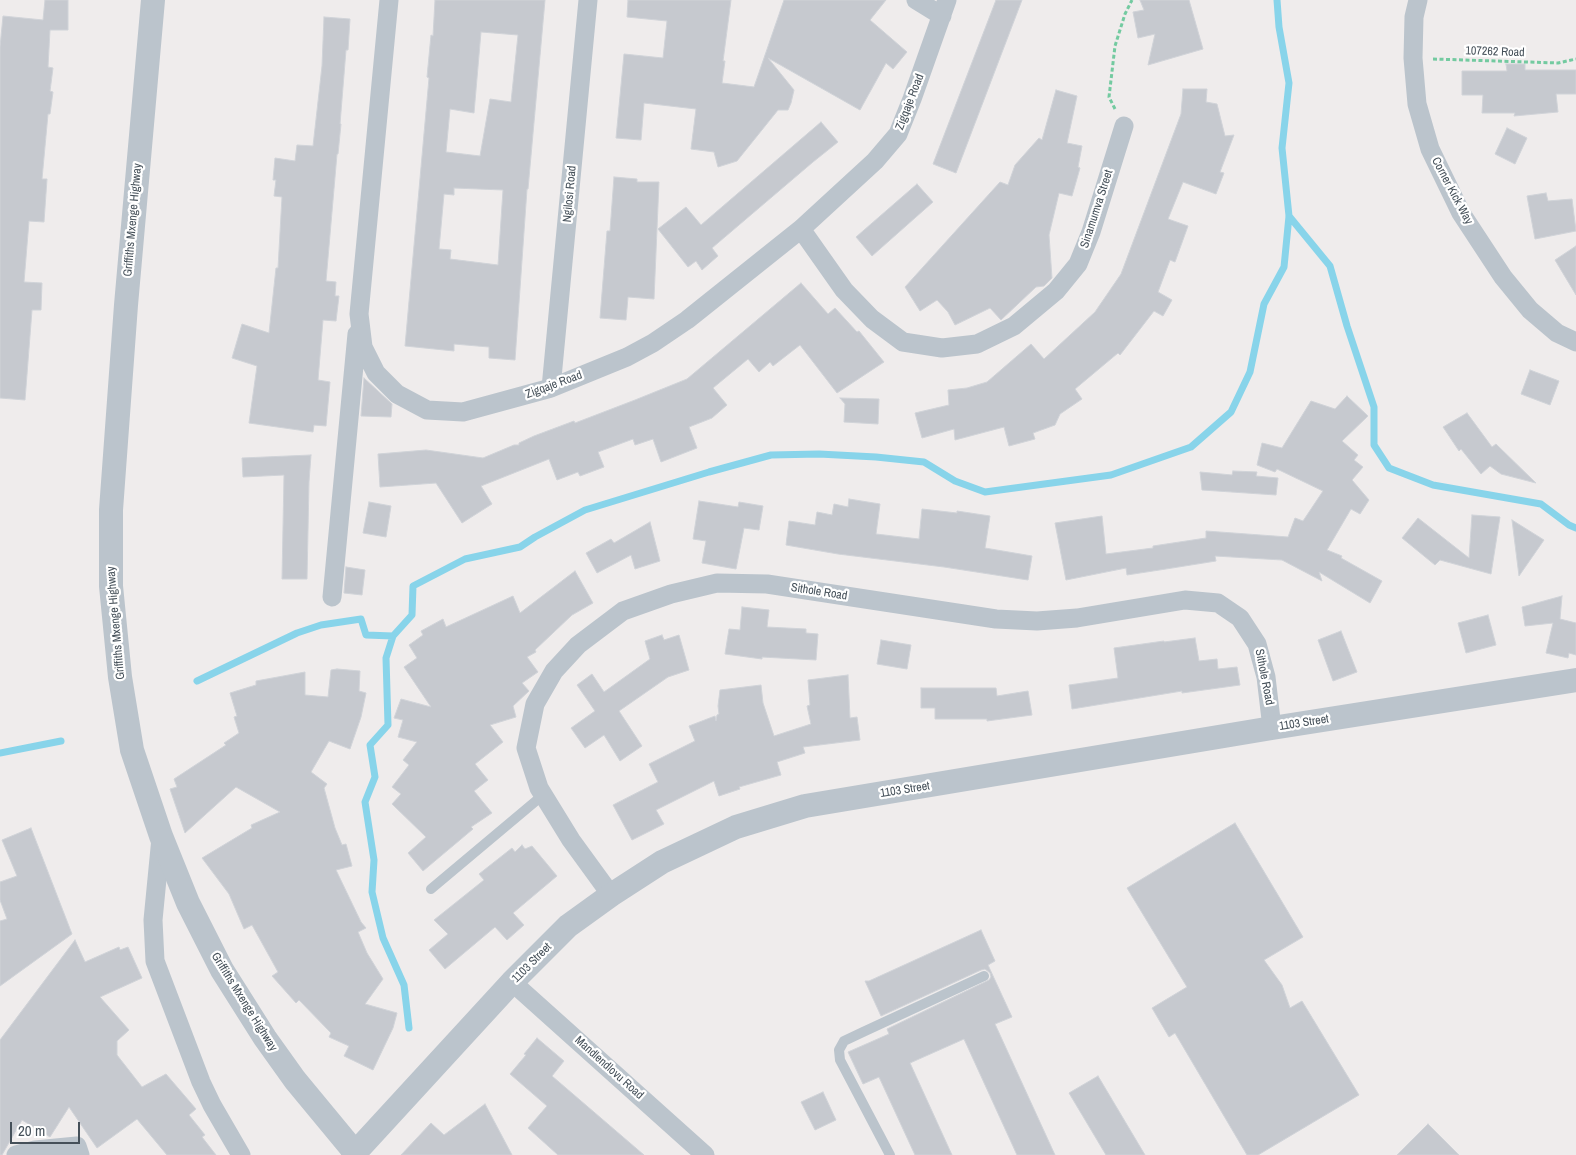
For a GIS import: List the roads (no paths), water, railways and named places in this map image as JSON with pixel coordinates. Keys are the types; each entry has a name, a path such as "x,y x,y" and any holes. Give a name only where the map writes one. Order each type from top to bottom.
{"street":[{"name":"Griffiths Mxenge Highway","path":"153,0 126,305 112,491 111,586 120,677 132,750 161,836 188,903 222,970 294,1080 355,1154"},
{"name":"Zigqaje Road","path":"389,0 359,314 363,347 376,373 397,394 427,410 463,412 551,388 627,357 653,343 687,320 801,229 875,162 898,134 944,8"},
{"name":"Ngilosi Road","path":"551,388 588,0"},
{"path":"916,0 944,8"},
{"name":"Corner Kick Way","path":"1418,0 1414,16 1413,58 1417,104 1430,149 1461,213 1503,277 1530,310 1557,333 1576,342"},
{"name":"Sinamumva Street","path":"801,229 844,290 872,320 903,342 942,348 977,344 1014,326 1056,291 1078,264 1091,232 1124,126"},
{"path":"332,596 359,314"},
{"name":"Sithole Road","path":"611,895 571,840 543,795 526,748 535,704 554,671 578,645 623,611 671,594 717,583 766,584 996,618 1037,622 1077,618 1185,600 1218,603 1240,618 1257,644 1266,677 1272,728"},
{"name":"1103 Street","path":"355,1154 512,982 568,926 662,862 736,827 805,806 1272,728 1576,680"},
{"path":"161,836 153,920 155,961 201,1082 241,1155"},
{"name":"Mandlendlovu Road","path":"512,982 705,1155"},
{"path":"16,1155 35,1150 79,1150"}],"lane":[{"path":"431,889 543,795"},
{"path":"890,1155 840,1060 839,1050 844,1041 984,976"}],"waterway":[{"path":"197,681 297,633 321,625 361,619 366,635 393,636 412,615 413,586 465,559 520,547 585,510 771,455 819,454 924,462 955,481 985,492 1111,475 1191,447 1231,412 1250,372 1264,304 1284,267 1289,216 1282,148 1289,83 1279,27 1277,0"},
{"path":"1289,216 1330,266 1347,326 1374,407 1374,445 1389,468 1433,485 1541,504 1576,528"},
{"path":"393,636 386,658 388,725 370,745 375,777 365,802 374,860 372,892 383,938 404,985 409,1028"},
{"path":"0,753 61,741"}]}
